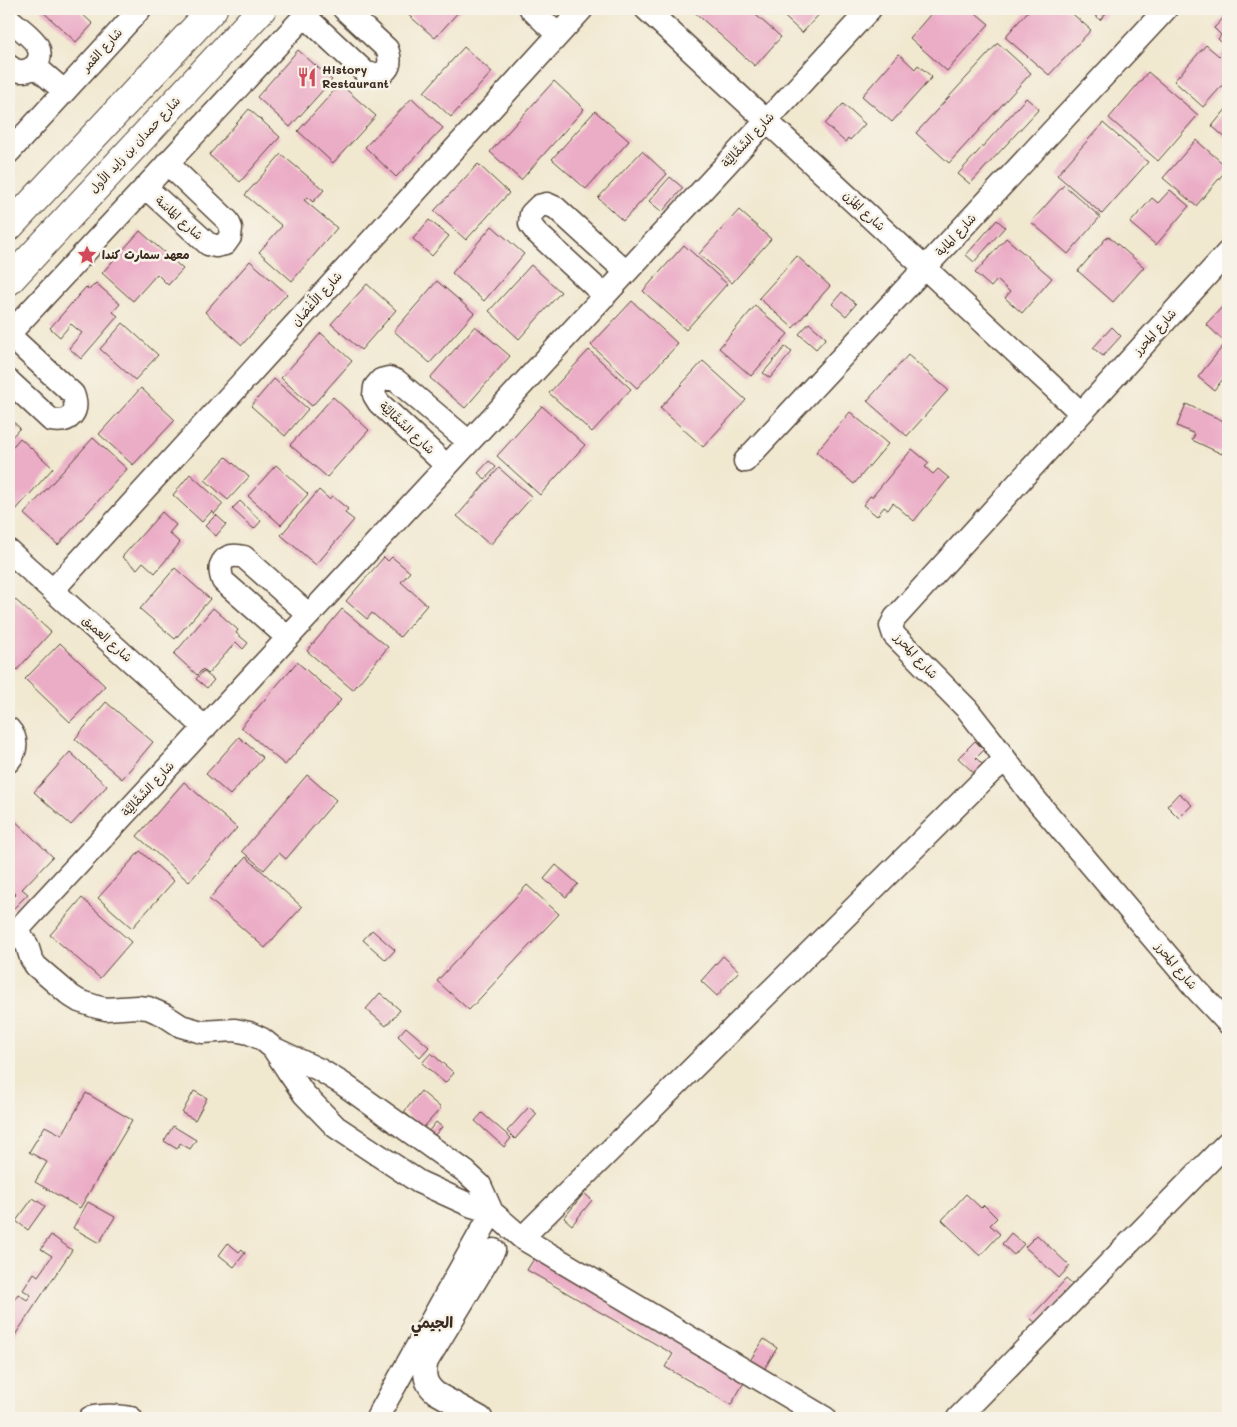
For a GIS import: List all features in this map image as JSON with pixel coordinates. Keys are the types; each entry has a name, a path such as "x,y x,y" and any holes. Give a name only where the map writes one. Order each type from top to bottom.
{"main road":[{"path":"9,227 213,9"},
{"name":"شارع حمدان بن زايد الأول","path":"9,281 262,9"}],"street":[{"name":"شارع القمر","path":"9,152 140,9"},
{"name":"شارع المَاسَة","path":"9,382 51,420 60,422 69,419 75,412 76,403 73,394 9,334 308,12 366,73 374,75 383,73 389,66 390,57 387,49 344,9"},
{"path":"531,9 558,35"},
{"name":"شارع الأَغْصَان","path":"53,590 582,9"},
{"name":"شارع المُزْن","path":"646,9 1081,413"},
{"name":"شارع السَّمَّالِيَّة","path":"12,935 870,9"},
{"name":"شارع الماية","path":"746,461 1166,9"},
{"path":"9,19 35,42 39,53 38,61 30,70 20,71 9,66"},
{"path":"35,66 64,91"},
{"name":"شارع المَاسَة","path":"145,187 208,244 216,246 225,244 230,237 232,228 228,220 168,163"},
{"path":"604,296 536,232 530,224 530,214 539,206 547,204 556,208 626,272"},
{"name":"شارع المحرز","path":"1228,252 892,623 894,635 967,709 1030,793 1196,989 1228,1024"},
{"name":"شارع السَّمَّالِيَّة","path":"447,466 379,403 374,396 375,387 381,380 389,378 397,381 469,442"},
{"name":"شارع العميق","path":"9,550 205,728"},
{"path":"288,638 223,581 220,573 221,564 227,557 236,554 244,556 309,615"},
{"path":"9,729 13,733 16,744 14,755 9,761"},
{"path":"522,1238 991,772 1006,760"},
{"path":"12,935 27,944 31,958 36,966 79,1001 106,1009 137,1006 148,1008 192,1030 212,1032 235,1030 262,1039 273,1048 320,1070 343,1084 466,1172 480,1185 492,1212 377,1418"},
{"path":"273,1048 304,1094 336,1127 419,1182 472,1206 492,1212 522,1238 825,1418"},
{"path":"958,1418 1228,1142"},
{"path":"482,1418 431,1389 427,1383 425,1368 427,1361 494,1250"},
{"path":"90,1418 97,1416 131,1418"}],"building":[{"path":"43,9 83,9 80,12 93,24 76,42 42,11"},
{"path":"410,9 461,9 435,38 406,13"},
{"path":"691,9 749,9 781,37 755,66"},
{"path":"776,9 824,9 802,33"},
{"path":"935,9 971,9 989,24 947,71 910,38"},
{"path":"1030,9 1067,9 1091,30 1049,75 1005,37"},
{"path":"1088,9 1110,9 1100,20"},
{"path":"1228,13 1228,49 1218,39 1221,35 1214,28"},
{"path":"998,43 1031,73 949,163 916,133"},
{"path":"1206,45 1219,56 1225,50 1228,52 1228,79 1203,107 1174,81"},
{"path":"464,47 492,72 451,117 424,92"},
{"path":"298,50 332,80 290,127 257,97"},
{"path":"899,54 915,69 918,65 932,77 892,122 862,96"},
{"path":"1148,72 1198,115 1158,161 1109,118"},
{"path":"554,81 584,109 521,180 490,152"},
{"path":"340,84 376,116 333,163 298,131"},
{"path":"412,98 443,128 396,177 365,147"},
{"path":"1026,98 1039,109 970,184 958,174"},
{"path":"9,100 16,106 9,115"},
{"path":"843,104 865,124 850,140 848,138 845,142 825,124"},
{"path":"1228,107 1228,140 1212,126"},
{"path":"249,109 280,137 240,182 209,155"},
{"path":"595,111 629,141 586,189 552,159"},
{"path":"1103,123 1148,162 1102,214 1057,175"},
{"path":"1196,140 1228,168 1196,206 1163,178"},
{"path":"642,151 667,174 623,221 598,198"},
{"path":"281,154 324,190 313,202 307,197 304,200 337,228 292,281 259,252 282,226 245,195"},
{"path":"478,164 509,193 466,240 434,211"},
{"path":"670,177 683,188 662,212 649,201"},
{"path":"1064,185 1100,217 1068,254 1031,222"},
{"path":"1170,190 1189,206 1156,245 1130,223 1152,198 1158,203"},
{"path":"739,210 771,239 732,283 699,254"},
{"path":"429,220 449,236 432,256 413,239"},
{"path":"997,220 1005,227 974,262 966,255"},
{"path":"492,226 524,254 484,301 452,273"},
{"path":"140,231 183,269 168,285 157,274 133,301 102,273"},
{"path":"1108,236 1144,267 1113,302 1078,271"},
{"path":"1006,238 1052,278 1022,313 1005,298 1010,292 997,280 991,287 975,273"},
{"path":"684,245 727,284 686,330 643,291"},
{"path":"797,256 830,286 793,328 759,298"},
{"path":"250,261 287,294 242,345 205,312"},
{"path":"531,265 561,292 519,339 489,311"},
{"path":"437,281 474,313 430,363 394,331"},
{"path":"96,283 120,304 113,312 118,316 81,359 69,348 82,333 71,324 60,337 50,328 86,287 89,290"},
{"path":"367,284 396,310 361,350 331,324"},
{"path":"842,292 856,304 846,316 832,304"},
{"path":"632,301 678,344 637,388 591,345"},
{"path":"1228,301 1228,345 1206,324"},
{"path":"755,306 788,334 751,376 719,348"},
{"path":"123,323 158,355 135,380 100,349"},
{"path":"809,323 826,338 816,349 799,334"},
{"path":"475,326 510,356 465,408 430,378"},
{"path":"1112,327 1121,336 1103,356 1093,348"},
{"path":"321,333 352,361 312,406 281,378"},
{"path":"1223,346 1228,350 1228,373 1214,390 1198,377"},
{"path":"785,347 792,352 770,378 763,373"},
{"path":"589,350 631,389 592,432 549,393"},
{"path":"908,355 948,390 907,436 867,401"},
{"path":"703,361 746,400 703,447 660,408"},
{"path":"274,379 308,409 285,436 251,406"},
{"path":"141,388 175,420 133,465 99,434"},
{"path":"333,397 369,430 327,477 290,445"},
{"path":"1186,404 1228,423 1228,440 1222,454 1192,440 1195,434 1177,426"},
{"path":"542,406 585,445 540,495 497,456"},
{"path":"850,412 888,444 854,484 816,452"},
{"path":"9,418 20,428 9,440"},
{"path":"20,438 53,468 14,512 9,508 9,451"},
{"path":"93,438 127,469 58,545 24,514"},
{"path":"912,449 929,463 925,467 933,474 938,469 949,478 914,521 893,503 888,510 884,507 877,516 863,505 870,496 872,497"},
{"path":"226,457 249,477 228,500 205,480"},
{"path":"489,461 496,467 485,479 478,473"},
{"path":"276,465 308,494 281,525 248,496"},
{"path":"499,468 532,497 490,545 457,516"},
{"path":"190,474 223,504 214,514 212,511 202,522 173,495"},
{"path":"319,490 329,499 332,496 348,509 345,513 354,520 316,565 281,535"},
{"path":"240,501 261,521 254,529 232,509"},
{"path":"162,512 176,525 169,533 180,543 155,573 143,562 137,569 122,557"},
{"path":"216,515 226,524 216,536 205,526"},
{"path":"384,557 388,561 392,557 410,572 401,582 427,605 400,637 372,613 367,619 346,601"},
{"path":"175,568 210,599 175,639 140,609"},
{"path":"9,594 51,632 17,670 9,663"},
{"path":"213,608 238,630 236,633 248,643 243,649 236,642 208,674 203,669 197,675 174,654"},
{"path":"342,609 388,647 353,690 307,651"},
{"path":"60,643 105,686 70,722 25,679"},
{"path":"297,662 341,700 285,765 241,727"},
{"path":"203,671 214,680 207,688 196,679"},
{"path":"106,702 153,742 122,779 75,739"},
{"path":"239,737 263,758 230,795 206,774"},
{"path":"975,741 984,750 976,758 983,765 975,774 958,758"},
{"path":"70,752 107,786 71,825 34,792"},
{"path":"307,775 336,800 286,859 279,853 264,870 242,851"},
{"path":"184,782 237,828 189,882 137,836"},
{"path":"1179,793 1192,805 1179,818 1167,806"},
{"path":"10,816 53,857 22,889 28,894 13,909 9,905 9,902 16,895 9,889"},
{"path":"140,851 174,881 132,928 98,898"},
{"path":"246,857 302,907 265,948 209,899"},
{"path":"556,865 578,884 566,897 544,879"},
{"path":"527,885 559,914 469,1010 437,981"},
{"path":"82,898 131,942 100,978 50,935"},
{"path":"372,930 395,950 386,960 363,940"},
{"path":"723,956 739,971 717,996 701,981"},
{"path":"380,993 400,1010 386,1026 366,1009"},
{"path":"406,1027 429,1047 420,1057 398,1036"},
{"path":"431,1053 454,1073 445,1083 422,1063"},
{"path":"194,1091 207,1098 195,1120 182,1113"},
{"path":"421,1091 441,1108 423,1128 404,1112"},
{"path":"86,1093 132,1120 80,1208 35,1182 47,1162 29,1152 45,1126 62,1135"},
{"path":"529,1107 537,1114 515,1139 507,1131"},
{"path":"482,1113 511,1138 504,1147 475,1121"},
{"path":"436,1122 442,1127 434,1136 428,1132"},
{"path":"173,1126 196,1140 190,1149 180,1143 177,1149 164,1141"},
{"path":"584,1193 592,1200 572,1225 564,1218"},
{"path":"966,1194 981,1208 984,1205 997,1218 990,1225 1000,1234 980,1256 942,1220"},
{"path":"33,1198 45,1206 28,1230 16,1221"},
{"path":"88,1202 115,1217 99,1243 73,1228"},
{"path":"1011,1233 1024,1244 1014,1255 1002,1244"},
{"path":"51,1235 72,1250 9,1344 9,1299 13,1301 18,1294 27,1300 31,1295 23,1290 34,1273 38,1276 52,1256 41,1249"},
{"path":"1037,1235 1070,1266 1059,1278 1025,1247"},
{"path":"228,1243 239,1252 242,1249 245,1253 234,1267 219,1255"},
{"path":"535,1257 746,1379 731,1405 665,1367 673,1354 527,1270"},
{"path":"1066,1279 1074,1286 1038,1325 1030,1318"},
{"path":"764,1339 777,1348 763,1371 749,1362"}],"place":[{"name":"History Restaurant","path":"307,77"},
{"name":"معهد سمارت كندا","path":"87,255"}],"district":[{"name":"الجيمي","path":"432,1323"}]}
